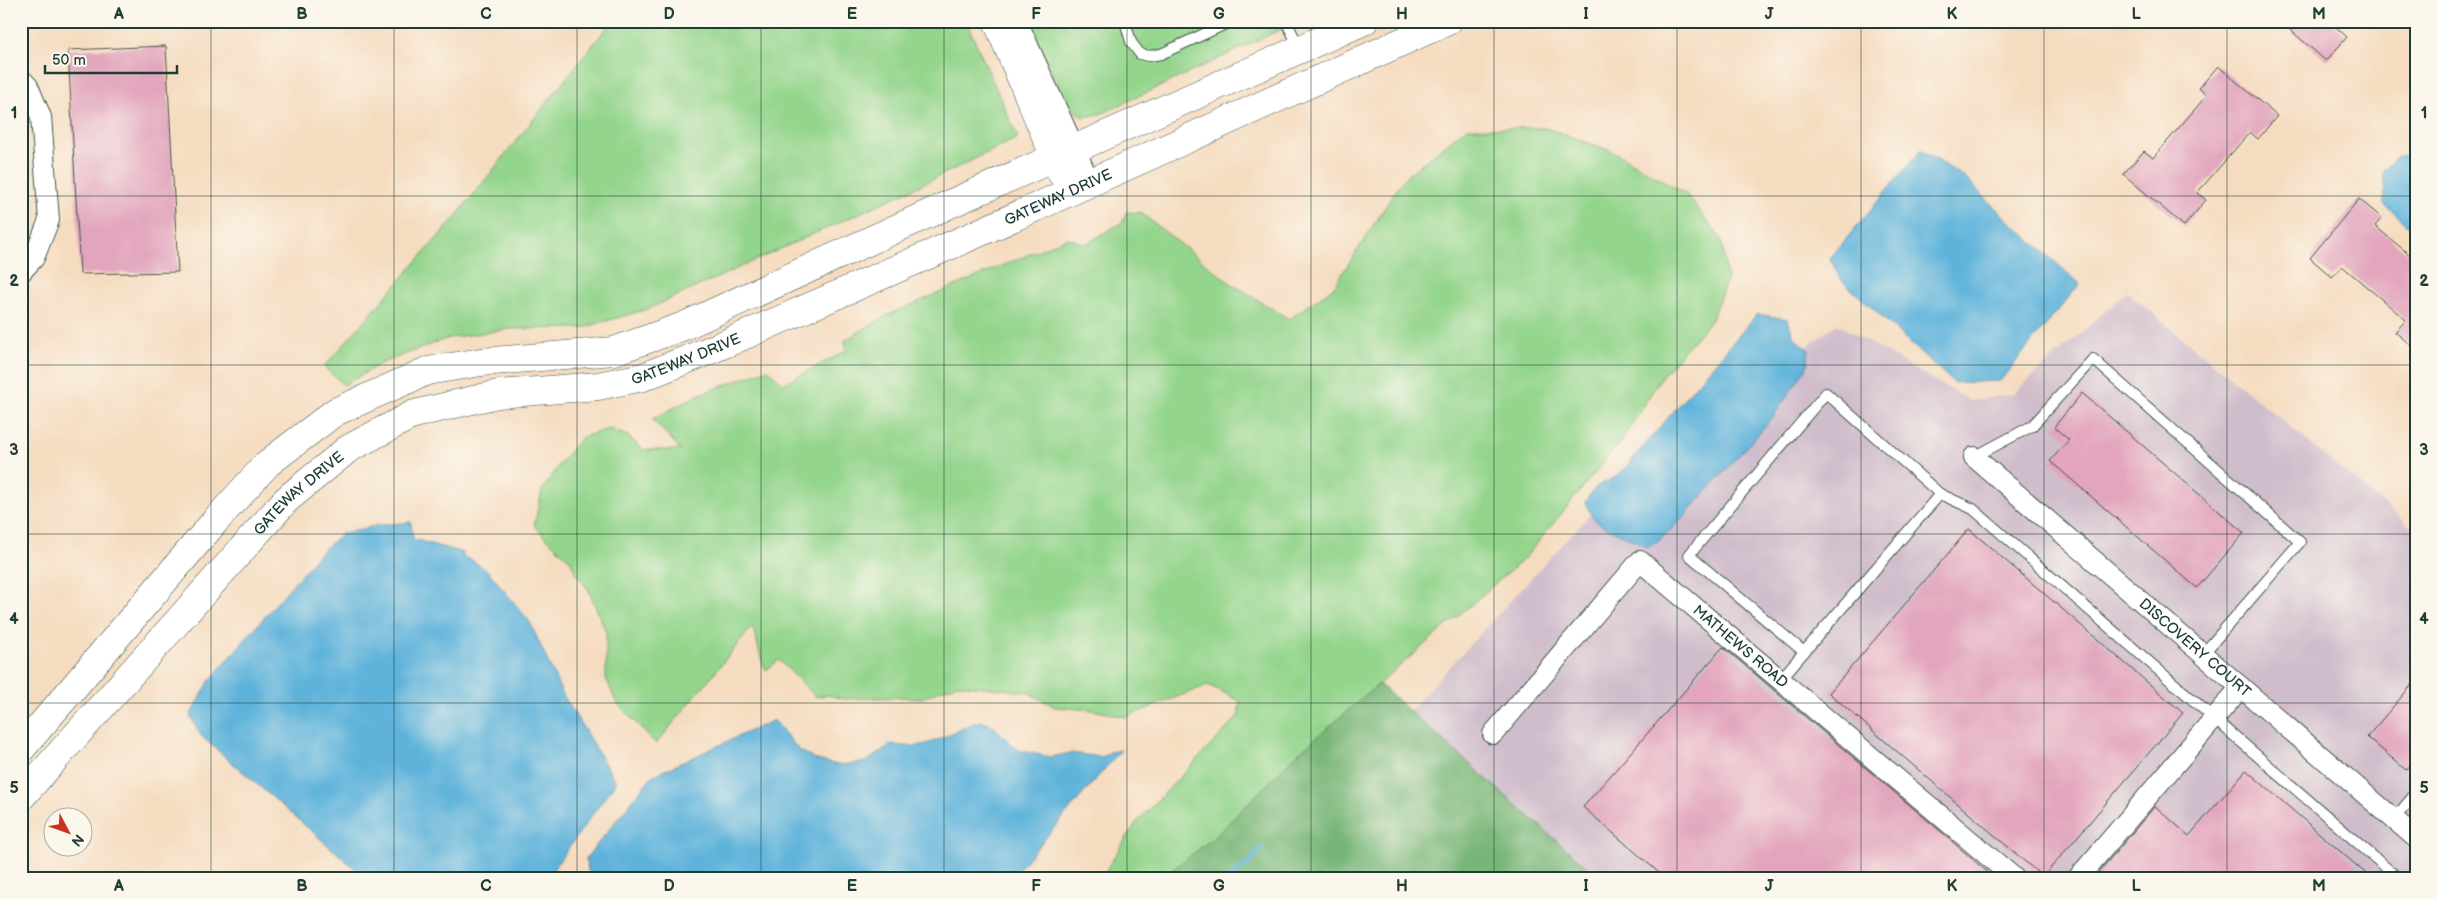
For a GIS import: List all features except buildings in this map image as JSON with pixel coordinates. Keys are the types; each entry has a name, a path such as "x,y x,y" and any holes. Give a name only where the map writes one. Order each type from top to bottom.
{"street":[{"path":"997,21 1080,188"},
{"path":"1018,21 1064,154"},
{"name":"GATEWAY DRIVE","path":"21,749 189,552 267,464 335,412 427,371 481,362 614,351 684,326 1364,21"},
{"name":"GATEWAY DRIVE","path":"21,796 286,500 348,448 414,414 498,394 598,386 643,377 713,349 1080,188 1448,21"},
{"path":"21,78 28,86 41,117 49,220 34,258 21,272"},
{"path":"550,356 550,390"},
{"name":"DISCOVERY COURT","path":"1974,457 2417,839"},
{"path":"189,552 219,576"},
{"name":"MATHEWS ROAD","path":"1493,734 1640,561 2014,878"},
{"path":"2078,878 2241,687"}],"lane":[{"path":"1125,21 1131,42 1140,54 1149,56 1161,54 1232,21"},
{"path":"1286,21 1300,50"},
{"path":"1974,457 2032,426 2093,359 2300,542 2203,654"},
{"path":"1804,652 1689,555 1826,393 1940,494 1973,509 2398,878"},
{"path":"1780,680 1940,494"},
{"path":"2394,819 2417,792"}],"shaded area":[{"path":"2127,292 2417,532 2417,878 1586,878 1400,721 1602,501 1837,324 1970,401 2013,394"}],"green space":[{"path":"612,21 966,21 1018,138 904,193 648,309 582,328 509,329 449,338 382,363 344,385 324,367 454,219"},
{"path":"1029,21 1299,21 1101,114 1082,117 1064,100"},
{"path":"1466,128 1546,128 1614,152 1686,194 1721,239 1727,279 1711,320 1662,376 1622,440 1524,559 1295,756 1216,836 1162,878 1071,878 1104,873 1136,823 1238,717 1240,701 1208,685 1125,717 1093,710 1055,707 1027,692 956,684 918,699 907,697 844,699 828,695 816,697 779,660 766,670 752,627 656,744 616,702 606,678 606,632 588,589 575,572 571,561 534,526 542,491 559,465 582,437 609,429 626,435 644,450 681,450 652,419 698,395 768,369 783,384 846,351 845,340 890,314 1067,238 1086,244 1123,222 1126,212 1141,213 1229,282 1289,319 1333,288 1404,178"},
{"path":"1379,684 1599,878 1162,878 1216,836 1295,756"}],"water":[{"path":"1921,150 1963,176 2006,218 2080,284 2000,381 1954,383 1840,279 1830,258"},
{"path":"2417,155 2417,233 2383,203 2385,197 2383,170 2397,157"},
{"path":"1757,314 1788,319 1793,336 1809,350 1807,367 1772,418 1684,517 1659,541 1647,547 1601,524 1591,514 1585,502 1596,487 1619,475"},
{"path":"411,522 413,539 463,553 463,557 472,560 488,571 530,622 562,693 616,782 547,878 366,878 201,736 190,716 210,680 318,555 341,534 379,525"},
{"path":"774,720 799,750 817,760 838,765 866,762 891,744 916,746 927,744 980,721 992,725 1018,750 1050,757 1071,753 1102,757 1110,752 1121,750 1011,878 593,878 588,871 586,858 652,776"}],"waterway":[{"path":"1228,878 1249,863 1261,848"}]}
